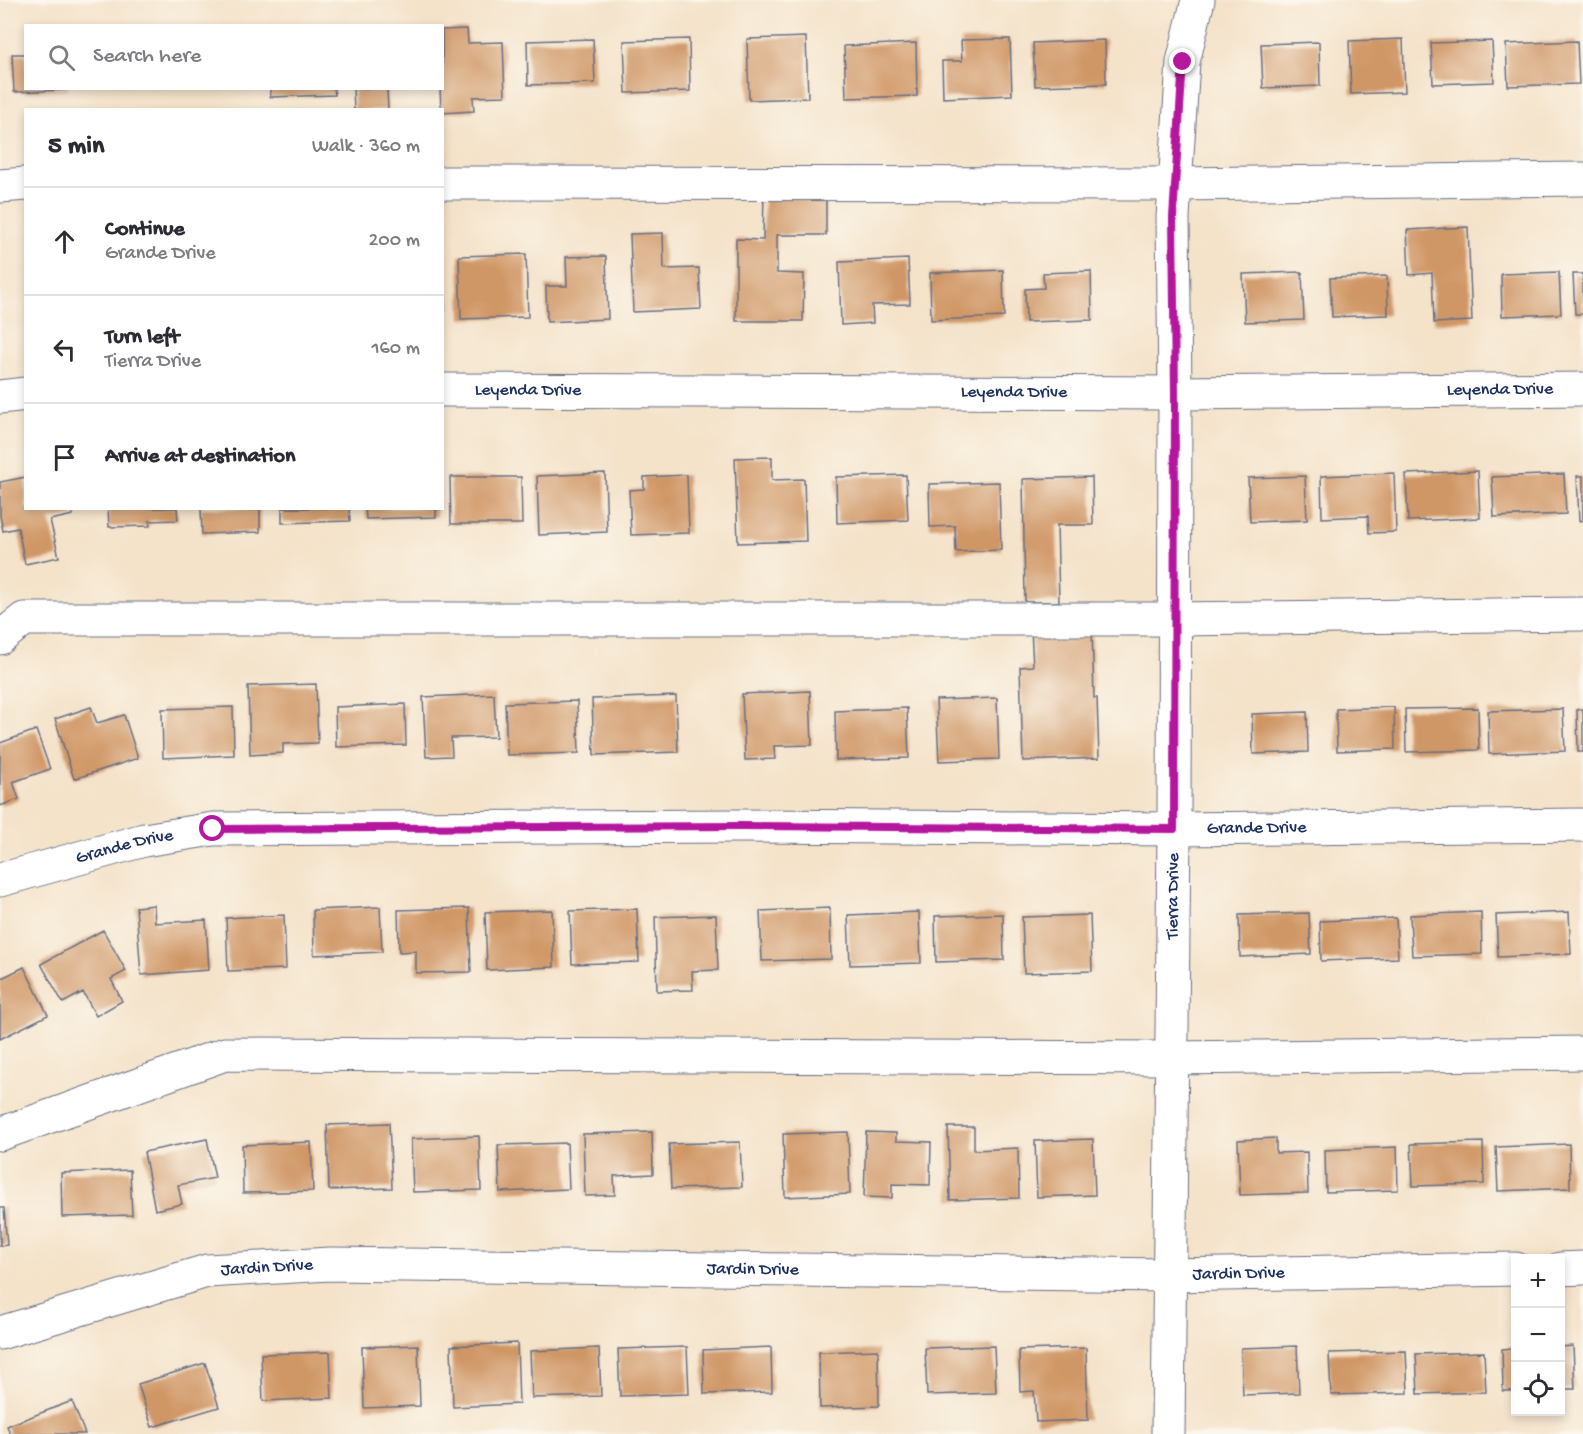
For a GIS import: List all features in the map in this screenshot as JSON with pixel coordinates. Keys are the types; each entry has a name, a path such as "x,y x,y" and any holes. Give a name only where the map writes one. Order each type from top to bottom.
{"street":[{"name":"Tierra Drive","path":"1168,1434 1174,829 1173,217 1183,62 1198,0"},
{"path":"444,183 1175,184 1583,179"},
{"path":"0,186 24,184"},
{"name":"Leyenda Drive","path":"444,390 1175,393 1583,389"},
{"path":"0,397 24,394"},
{"path":"0,638 24,619 1174,619 1583,614"},
{"name":"Grande Drive","path":"0,879 144,840 213,829 728,826 1174,829 1583,825"},
{"path":"0,1134 225,1054 1171,1058 1583,1053"},
{"name":"Jardin Drive","path":"0,1333 207,1271 330,1264 1168,1275 1511,1269"},
{"path":"1565,1269 1583,1268"}],"building":[{"path":"467,29 468,43 503,42 505,96 473,97 474,111 444,113 444,108 441,108 440,90 444,90 444,30"},
{"path":"806,37 808,98 749,100 747,39"},
{"path":"593,39 595,83 528,85 527,41"},
{"path":"689,39 690,91 626,93 624,41"},
{"path":"1010,39 1012,95 943,98 942,61 962,61 961,40"},
{"path":"1403,39 1405,92 1351,94 1349,41"},
{"path":"1105,40 1106,84 1035,86 1033,43"},
{"path":"1492,41 1494,82 1433,84 1431,43"},
{"path":"1577,41 1579,84 1508,86 1506,44"},
{"path":"1319,42 1320,86 1263,88 1261,44"},
{"path":"916,43 917,96 846,98 844,46"},
{"path":"12,54 24,54 24,90 68,90 14,92"},
{"path":"270,90 334,90 335,95 270,97"},
{"path":"353,90 387,90 388,108 354,108"},
{"path":"764,193 826,194 826,235 777,235 777,273 804,274 803,321 736,321 736,239 763,240"},
{"path":"1468,227 1472,321 1434,323 1432,273 1409,275 1407,230"},
{"path":"663,233 664,269 699,268 701,309 633,312 630,234"},
{"path":"526,254 528,317 461,319 459,256"},
{"path":"606,256 608,319 547,322 546,286 567,286 566,257"},
{"path":"908,259 910,304 872,305 873,323 841,325 839,262"},
{"path":"1003,270 1004,317 931,320 930,273"},
{"path":"1091,271 1092,320 1026,322 1025,289 1044,288 1043,273"},
{"path":"1302,272 1304,320 1245,322 1243,274"},
{"path":"1559,272 1561,314 1502,316 1501,274"},
{"path":"1573,274 1583,274 1583,314 1575,314"},
{"path":"1387,276 1388,315 1332,317 1330,278"},
{"path":"772,457 772,480 804,479 806,541 738,543 735,458"},
{"path":"1478,471 1480,518 1408,521 1406,474"},
{"path":"605,473 607,532 539,535 537,476"},
{"path":"1394,473 1396,532 1369,533 1368,516 1322,518 1321,476"},
{"path":"1564,474 1566,514 1494,517 1492,477"},
{"path":"687,475 689,533 631,535 629,490 644,489 644,477"},
{"path":"906,475 908,520 837,523 836,477"},
{"path":"1305,476 1307,520 1250,522 1248,478"},
{"path":"1577,476 1583,476 1583,520 1579,521"},
{"path":"24,477 24,510 72,510 73,515 50,520 59,557 25,564 18,528 3,531 0,516 0,482"},
{"path":"450,477 521,477 522,524 451,524"},
{"path":"1092,477 1093,525 1057,525 1059,602 1025,602 1023,479"},
{"path":"999,482 1001,550 956,552 955,526 930,527 929,484"},
{"path":"108,510 177,510 178,520 149,521 150,526 109,527"},
{"path":"201,510 260,510 260,532 202,534"},
{"path":"282,510 349,510 350,521 282,523"},
{"path":"365,510 436,510 436,517 366,519"},
{"path":"1092,628 1099,758 1023,761 1020,667 1033,666 1031,630"},
{"path":"316,684 318,743 283,744 283,753 250,755 248,686"},
{"path":"810,691 812,745 774,746 775,759 745,760 742,694"},
{"path":"494,694 496,737 451,738 452,756 426,757 423,697"},
{"path":"676,696 678,752 594,755 592,699"},
{"path":"997,698 999,759 939,761 936,700"},
{"path":"577,701 579,753 507,755 505,703"},
{"path":"405,704 406,745 336,747 335,707"},
{"path":"91,707 97,723 124,715 138,758 74,779 55,719"},
{"path":"233,707 234,755 163,758 162,709"},
{"path":"1394,707 1395,749 1337,751 1336,709"},
{"path":"907,708 909,758 836,760 835,711"},
{"path":"1478,708 1479,750 1406,752 1405,709"},
{"path":"1563,709 1565,751 1489,754 1488,711"},
{"path":"1583,709 1583,752 1578,752 1577,710"},
{"path":"1307,712 1308,752 1253,754 1252,714"},
{"path":"36,730 50,769 13,782 19,799 0,806 0,743"},
{"path":"154,905 155,923 206,920 209,970 141,975 136,907"},
{"path":"380,907 382,952 314,955 313,910"},
{"path":"469,908 471,972 416,973 416,951 399,952 398,910"},
{"path":"830,908 831,959 762,961 760,911"},
{"path":"637,909 639,962 572,964 570,911"},
{"path":"552,910 554,967 487,970 485,912"},
{"path":"919,912 921,963 850,965 848,915"},
{"path":"1481,912 1482,954 1412,956 1410,915"},
{"path":"1569,912 1571,954 1498,957 1496,915"},
{"path":"1309,913 1311,954 1240,957 1239,915"},
{"path":"1003,914 1004,960 936,962 935,916"},
{"path":"284,915 286,969 228,971 226,918"},
{"path":"716,915 718,970 692,971 693,990 657,991 655,917"},
{"path":"1090,915 1092,971 1024,973 1022,917"},
{"path":"1396,918 1398,958 1321,961 1320,921"},
{"path":"103,930 126,971 111,979 122,1001 96,1016 83,992 63,1003 41,964"},
{"path":"24,967 48,1015 0,1039 0,979"},
{"path":"389,1123 392,1188 329,1190 327,1125"},
{"path":"948,1127 974,1127 974,1150 1018,1148 1019,1198 950,1200"},
{"path":"652,1132 653,1174 614,1176 615,1195 585,1196 583,1134"},
{"path":"848,1132 850,1194 785,1197 783,1134"},
{"path":"866,1132 896,1133 896,1141 931,1142 930,1185 892,1184 892,1198 864,1197"},
{"path":"479,1136 481,1190 413,1192 411,1139"},
{"path":"1276,1138 1276,1153 1307,1152 1308,1193 1240,1195 1238,1140"},
{"path":"207,1139 215,1178 178,1185 182,1204 155,1210 144,1152"},
{"path":"1093,1139 1095,1195 1037,1197 1035,1141"},
{"path":"311,1142 313,1191 243,1193 242,1145"},
{"path":"740,1142 742,1187 671,1189 669,1144"},
{"path":"1483,1142 1484,1184 1413,1186 1411,1144"},
{"path":"567,1143 569,1189 500,1192 498,1145"},
{"path":"1569,1144 1570,1188 1498,1191 1496,1147"},
{"path":"1397,1147 1398,1190 1326,1192 1325,1150"},
{"path":"130,1170 132,1215 62,1217 61,1173"},
{"path":"0,1208 4,1208 7,1245 0,1246"},
{"path":"517,1343 519,1404 453,1407 451,1346"},
{"path":"418,1345 420,1406 364,1408 362,1347"},
{"path":"994,1346 996,1393 927,1395 925,1348"},
{"path":"1297,1346 1299,1393 1243,1395 1241,1348"},
{"path":"1573,1346 1575,1389 1565,1389 1565,1347"},
{"path":"687,1347 689,1394 620,1396 618,1349"},
{"path":"771,1347 772,1392 704,1394 703,1350"},
{"path":"599,1348 601,1396 532,1398 530,1351"},
{"path":"1086,1348 1088,1420 1036,1422 1034,1391 1020,1392 1019,1350"},
{"path":"1511,1348 1511,1391 1503,1391 1502,1349"},
{"path":"878,1350 879,1406 820,1408 819,1352"},
{"path":"1406,1351 1408,1393 1331,1395 1329,1353"},
{"path":"330,1352 332,1398 263,1401 261,1354"},
{"path":"1484,1352 1486,1392 1418,1394 1416,1354"},
{"path":"205,1363 219,1407 152,1427 138,1384"},
{"path":"72,1401 85,1434 10,1434 7,1426"}],"route":[{"path":"213,829 740,826 1174,829 1173,217 1183,62"}]}
